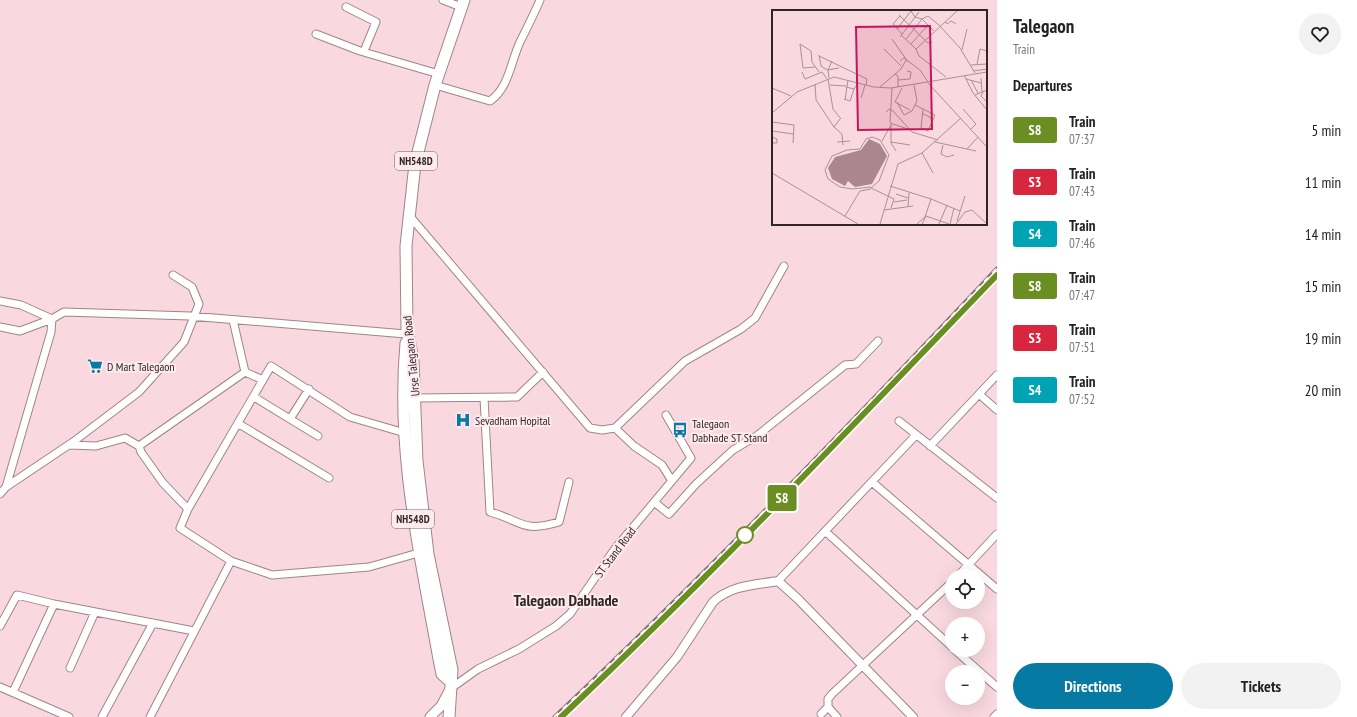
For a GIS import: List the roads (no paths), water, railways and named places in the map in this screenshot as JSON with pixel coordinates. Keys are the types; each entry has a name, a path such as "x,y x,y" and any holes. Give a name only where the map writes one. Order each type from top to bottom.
{"highway":[{"name":"Urse Talegaon Road","path":"449,717 447,681 452,670 423,551 417,461 416,398 413,361 407,331 406,246 408,214 415,164 437,80 463,4"},
{"name":"NH548D","path":"407,331 404,362 405,433 410,494 423,551"}],"main road":[{"path":"430,717 441,706 447,681"}],"street":[{"path":"443,0 463,4"},
{"path":"316,34 364,51 490,101 497,97 540,0"},
{"path":"346,7 376,22 364,51"},
{"path":"408,214 590,428 602,430 615,428 685,361 741,329 755,318 784,266"},
{"path":"0,494 6,487 69,445 139,392 184,342 198,304 192,287 173,275"},
{"path":"0,301 21,305 52,319"},
{"path":"0,327 20,331 52,319 64,312 194,317 407,331"},
{"path":"6,487 52,332 52,319"},
{"path":"233,320 245,372"},
{"path":"654,502 669,514 696,484 733,450 758,435 845,365 856,364 878,341"},
{"path":"405,433 350,417 272,366 188,509 180,528 231,561 272,575 369,567 423,551"},
{"path":"245,372 263,380"},
{"path":"139,446 245,372"},
{"path":"416,398 517,397 543,372"},
{"path":"930,446 997,375"},
{"path":"290,418 309,389"},
{"path":"979,394 997,410"},
{"path":"254,397 318,436"},
{"path":"484,398 490,512 504,516 527,527 542,527 559,522 569,482"},
{"name":"ST Stand Road","path":"447,681 478,669 520,649 556,626 570,614 614,550 691,458 666,415"},
{"path":"899,421 930,446 972,476 997,498"},
{"path":"239,424 329,478"},
{"path":"615,428 634,446 662,465 672,481"},
{"path":"626,717 673,662 713,602 722,593 736,588 778,581 916,435"},
{"path":"69,445 96,446 125,438 139,446 141,452 163,482 188,509"},
{"path":"872,482 997,589"},
{"path":"825,531 945,641"},
{"path":"965,569 997,534"},
{"path":"150,717 231,561"},
{"path":"778,581 913,717"},
{"path":"837,717 828,707 828,699 832,694 945,589"},
{"path":"0,626 17,595 54,604 194,630"},
{"path":"13,692 54,604"},
{"path":"70,668 95,612"},
{"path":"102,717 152,623"},
{"path":"963,657 997,687"},
{"path":"0,687 69,717"},
{"path":"821,714 828,707"},
{"path":"994,717 997,714"}],"railway":[{"path":"554,717 668,608 779,496 997,268"}],"train":[{"name":"S8","path":"561,717 633,649 787,493 895,383 997,275"}],"place":[{"name":"D Mart Talegaon","path":"95,366"},
{"name":"Sevadham Hopital","path":"463,420"},
{"name":"Talegaon Dabhade ST Stand","path":"680,430"}],"district":[{"name":"Talegaon Dabhade","path":"566,600"}]}
